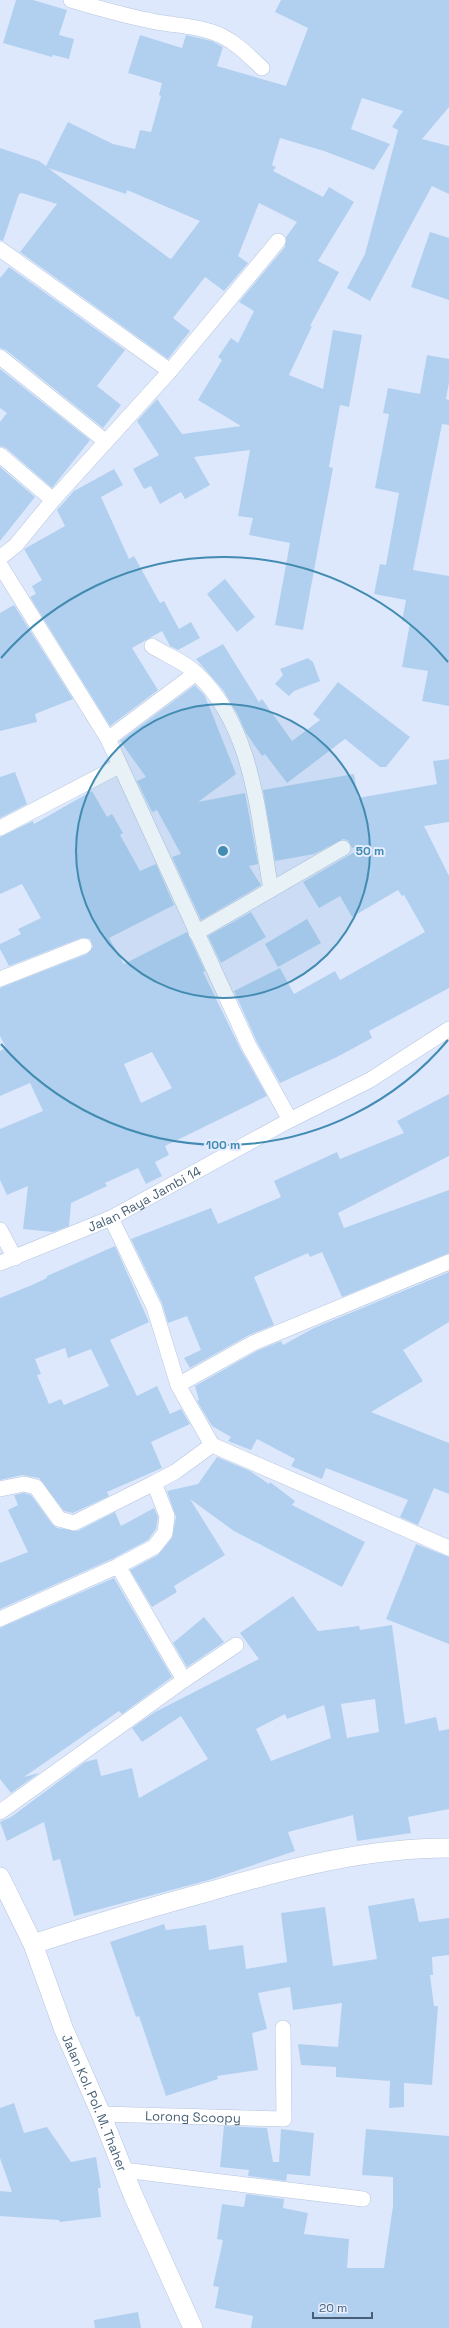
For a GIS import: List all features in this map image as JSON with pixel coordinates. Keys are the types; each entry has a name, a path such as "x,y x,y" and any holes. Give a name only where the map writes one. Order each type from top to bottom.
{"street":[{"path":"71,0 115,13 163,23 197,27 215,33 238,45 262,68"},
{"path":"0,558 16,545 52,500 170,371 278,241"},
{"path":"0,248 170,371"},
{"path":"0,357 105,441"},
{"path":"0,456 52,500"},
{"path":"0,565 108,739 119,766 249,1046 290,1120"},
{"path":"152,646 196,673 217,696 233,726 246,760 271,890"},
{"path":"108,739 196,673"},
{"path":"0,828 119,766"},
{"path":"196,933 343,848"},
{"path":"0,979 84,946"},
{"name":"Jalan Raya Jambi 14","path":"0,1263 110,1218 290,1120 370,1080 449,1029"},
{"path":"110,1218 154,1307 178,1385 212,1444 449,1548"},
{"path":"0,1230 15,1258"},
{"path":"178,1385 253,1344 449,1262"},
{"path":"0,1489 24,1484 36,1487 59,1518 74,1523 175,1472 212,1444"},
{"path":"0,1619 118,1566 154,1548 165,1533 167,1516 154,1483"},
{"path":"118,1566 184,1680"},
{"path":"0,1812 184,1680 236,1645"},
{"path":"33,1944 110,1919 328,1860 374,1852 449,1848"},
{"name":"Jalan Kol. Pol. M. Thaher","path":"0,1877 33,1944 64,2030 101,2114 123,2170 193,2328"},
{"name":"Lorong Scoopy","path":"101,2114 284,2119 283,2028"},
{"path":"123,2170 363,2199"}],"building":[{"path":"16,0 33,0 67,10 59,35 74,39 69,59 53,55 52,57 3,43"},
{"path":"281,0 449,0 449,107 422,139 449,146 449,194 432,186 370,301 347,288 365,254 398,130 392,127 403,111 362,98 351,129 390,144 374,170 324,151 280,138 272,165 276,167 273,171 323,197 329,187 354,202 318,261 339,272 310,326 312,326 289,375 323,389 333,330 362,335 349,407 340,405 329,467 333,468 303,630 275,625 290,543 249,535 253,518 238,516 250,450 194,457 210,485 185,499 181,492 160,504 151,486 144,489 133,469 159,455 137,421 157,399 182,434 241,426 198,400 222,360 218,357 231,338 238,343 254,311 239,302 285,247 286,237 297,222 259,203 238,256 248,263 224,291 205,277 173,318 190,331 168,359 20,252 57,204 22,193 19,194 3,241 0,240 0,148 39,161 46,166 68,122 113,144 135,149 140,130 151,132 161,96 159,95 162,83 128,73 140,35 182,48 186,35 212,41 223,47 217,66 286,86 308,28 275,12","holes":["48,168 126,194 127,190 200,221 171,259"]},
{"path":"430,232 449,238 449,300 411,287"},
{"path":"9,267 125,350 97,386 121,405 103,428 6,350 0,348 0,278"},
{"path":"427,355 449,359 449,382 446,399 449,400 449,425 442,424 413,570 449,576 449,706 422,701 428,671 402,667 410,623 402,621 406,600 374,594 380,564 386,565 399,493 375,488 389,414 383,413 388,388 420,394"},
{"path":"0,369 90,440 52,488 6,448 0,446 0,422 7,413 0,408"},
{"path":"0,467 35,497 0,541"},
{"path":"114,469 123,485 101,497 129,559 134,556 160,603 164,601 179,629 191,622 200,638 178,650 170,646 162,631 132,648 158,690 110,726 30,597 36,594 32,586 42,580 24,549 65,526 57,510 74,491"},
{"path":"225,579 255,617 237,632 207,594"},
{"path":"14,605 73,699 35,714 37,722 0,731 0,613"},
{"path":"223,644 259,702 262,699 292,741 320,720 313,714 338,682 410,737 386,767 380,767 345,739 287,783 265,754 262,756 246,733 238,715 223,690 196,659"},
{"path":"308,658 313,662 320,681 294,691 289,696 275,684 283,675 280,669"},
{"path":"195,685 205,696 236,774 198,802 245,793 258,864 249,866 261,885 201,920 172,857 181,854 157,810 152,812 137,781 146,777 120,741"},
{"path":"449,759 449,822 424,826 449,876 449,988 369,1031 372,1038 337,1057 280,1083 257,1042 234,991 280,968 294,994 335,971 340,980 425,932 404,895 402,896 398,890 352,917 340,896 319,908 303,882 365,846 352,848 348,840 343,839 314,854 275,861 263,790 354,774 358,798 437,784 433,761"},
{"path":"15,772 27,804 0,818 0,777"},
{"path":"92,791 107,817 112,814 123,833 120,835 140,871 156,864 174,905 109,938 124,964 187,932 205,971 203,972 241,1050 267,1096 165,1146 169,1155 155,1162 162,1176 146,1184 138,1168 105,1183 107,1186 71,1203 69,1226 53,1232 23,1229 28,1186 7,1195 0,1180 0,1129 43,1111 30,1083 0,1096 0,1051 6,1048 0,1036 0,988 87,954 93,947 90,939 81,938 9,966 0,949 0,944 21,934 18,929 41,918 22,884 0,894 0,837 33,821 34,824","holes":["152,1052 172,1088 141,1103 124,1064"]},
{"path":"251,912 266,937 221,963 208,936"},
{"path":"307,919 321,943 278,967 265,944"},
{"path":"449,1094 449,1156 338,1213 344,1228 449,1190 449,1253 342,1297 322,1252 310,1257 308,1253 254,1277 274,1325 249,1335 190,1368 184,1358 201,1350 187,1316 168,1323 162,1303 131,1239 211,1208 218,1224 281,1197 274,1181 337,1152 340,1159 404,1133 397,1121"},
{"path":"115,1246 149,1322 110,1340 137,1396 157,1386 170,1414 181,1409 190,1424 151,1442 162,1468 107,1492 109,1496 73,1513 64,1511 39,1478 22,1475 0,1480 0,1298 47,1278 47,1276","holes":["65,1348 68,1358 91,1349 109,1386 64,1405 61,1399 49,1404 37,1375 41,1374 35,1359"]},
{"path":"449,1272 449,1322 403,1350 423,1381 371,1412 449,1443 449,1494 434,1488 418,1525 400,1517 408,1500 326,1468 322,1479 291,1466 295,1459 257,1439 251,1450 228,1441 231,1437 212,1426 197,1401 199,1400 195,1386 257,1351 281,1341 283,1345 314,1328"},
{"path":"217,1457 250,1471 269,1484 270,1482 295,1501 292,1505 365,1542 342,1587 234,1531 190,1499 225,1555 174,1586 177,1592 152,1607 130,1570 158,1555 172,1538 176,1517 167,1491 198,1484"},
{"path":"24,1493 31,1495 52,1524 57,1528 78,1531 115,1512 121,1526 154,1508 158,1517 156,1529 148,1540 114,1558 0,1609 0,1563 28,1552 8,1510 18,1505 14,1495"},
{"path":"416,1544 449,1557 449,1644 386,1619"},
{"path":"114,1578 172,1677 122,1714 119,1711 24,1777 39,1773 11,1793 0,1779 0,1628"},
{"path":"293,1596 318,1631 359,1626 360,1630 392,1625 405,1724 436,1717 439,1731 449,1729 449,1809 408,1817 411,1833 357,1841 353,1815 288,1832 295,1851 209,1880 74,1916 60,1859 53,1861 44,1822 7,1841 0,1822 11,1817 85,1762 97,1759 101,1776 132,1768 139,1798 208,1759 181,1716 142,1742 132,1728 155,1712 259,1659 240,1633","holes":["375,1699 379,1732 347,1738 341,1704","324,1705 331,1738 271,1761 256,1729 285,1714 287,1719"]},
{"path":"204,1617 224,1642 187,1667 173,1643"},
{"path":"414,1898 419,1922 449,1918 449,1955 432,1957 433,1975 430,1975 434,2006 438,2006 432,2085 404,2083 404,2107 389,2108 390,2081 336,2077 336,2067 301,2065 298,2044 338,2047 342,2003 293,2010 290,1987 258,1993 267,2029 252,2033 258,2070 217,2076 218,2079 166,2096 139,2016 136,2017 110,1942 164,1924 166,1930 206,1925 209,1950 243,1945 246,1969 287,1962 281,1913 325,1907 333,1966 377,1959 368,1906"},
{"path":"14,2103 24,2133 47,2127 71,2162 96,2157 101,2188 98,2188 101,2217 60,2222 59,2220 0,2216 0,2191 12,2192 0,2158 0,2108"},
{"path":"224,2126 267,2128 273,2162 279,2162 281,2129 314,2133 310,2176 287,2174 286,2181 248,2176 249,2170 220,2167"},
{"path":"366,2129 449,2136 449,2328 251,2328 253,2316 215,2308 219,2287 213,2286 223,2240 217,2239 222,2204 244,2207 246,2194 284,2199 283,2208 308,2213 304,2234 349,2239 347,2268 384,2268 393,2206 393,2177 362,2175"},
{"path":"138,2312 141,2328 95,2328 94,2320"}]}
